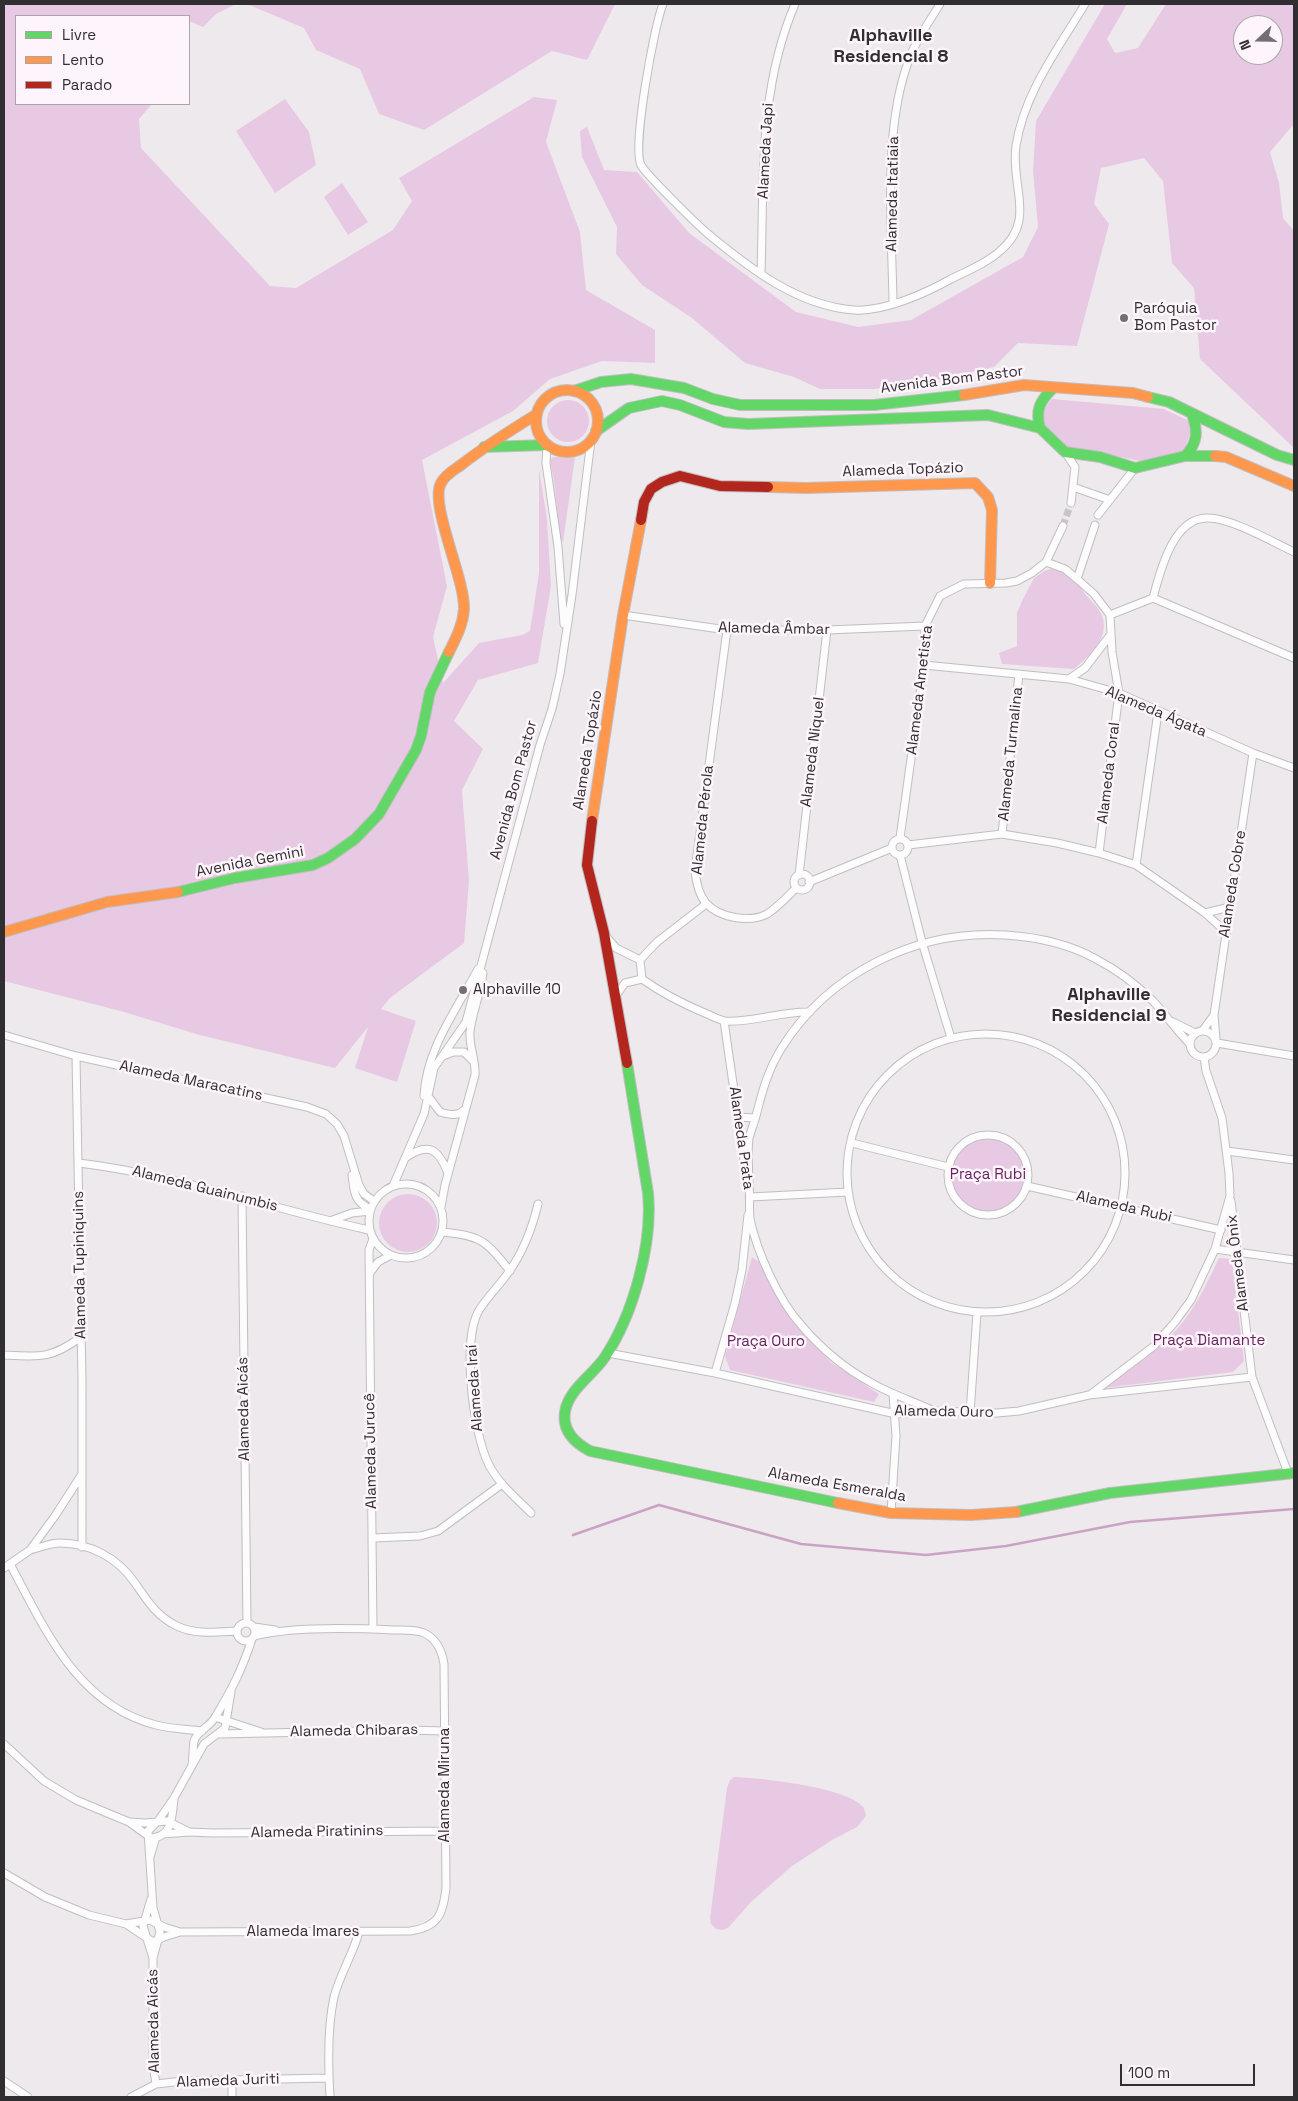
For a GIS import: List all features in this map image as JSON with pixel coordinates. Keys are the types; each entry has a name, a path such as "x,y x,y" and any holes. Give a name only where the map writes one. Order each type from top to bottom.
{"street":[{"path":"663,4 648,66 638,150 641,165 691,219 734,255 796,295 828,306 856,311 917,297 999,253 1010,242 1021,218 1015,170 1016,148 1021,124 1031,94 1085,4"},
{"name":"Alameda Japi","path":"761,273 765,127 780,44 795,4"},
{"name":"Alameda Itatiaia","path":"893,304 891,144 910,56 940,4"},
{"name":"Avenida Bom Pastor","path":"574,391 602,382 631,379 684,388 713,399 740,405 874,404 955,397 1024,385 1147,396 1169,402 1277,455 1294,460"},
{"path":"1040,428 1037,409 1040,400 1053,388"},
{"path":"574,391 585,396 592,403 597,421 594,435 584,446 576,451 556,450 547,445 540,437 536,427 537,414 546,398 555,392 574,391"},
{"name":"Avenida Bom Pastor","path":"393,1186 424,1114 434,1068 466,1022 540,746 552,709 560,674 594,435 629,408 662,401 680,405 724,422 748,424 988,415 1040,428 1065,452"},
{"name":"Avenida Gemini","path":"4,932 107,902 164,895 235,878 314,865 328,858 355,839 379,814 416,750 421,736 430,692 461,628 464,608 461,582 440,512 437,494 443,479 483,448 537,414"},
{"path":"1185,456 1193,449 1197,440 1198,428 1192,414"},
{"path":"483,448 547,445"},
{"name":"Avenida Bom Pastor","path":"547,445 546,463 558,546 565,635"},
{"path":"1065,452 1100,458 1135,468 1185,456 1210,455 1226,457 1294,486"},
{"path":"1065,452 1075,467 1071,504"},
{"path":"1098,515 1135,468"},
{"name":"Alameda Topázio","path":"565,1426 566,1407 571,1398 608,1353 626,1313 638,1279 649,1213 647,1180 614,997 611,949 604,933 587,865 589,839 623,615 644,502 650,489 662,482 680,476 720,486 806,488 976,483 988,497 992,510 990,583"},
{"path":"1073,487 1110,500"},
{"path":"1154,598 1159,575 1173,542 1188,524 1207,517 1226,521 1294,552"},
{"path":"1078,579 1095,525"},
{"path":"1064,526 1045,563 1065,569 1078,579 1094,594 1110,615 1154,598 1294,658"},
{"name":"Alameda Ametista","path":"900,838 924,665 926,626 940,596 964,584 1017,581 1045,563"},
{"name":"Alameda Âmbar","path":"623,615 727,630 827,630 926,626"},
{"name":"Alameda Coral","path":"1099,853 1119,693 1110,615"},
{"name":"Alameda Pérola","path":"706,904 697,884 695,870 727,630"},
{"name":"Alameda Niquel","path":"799,875 827,630"},
{"path":"1070,680 1085,668 1112,634"},
{"name":"Alameda Ágata","path":"924,665 1070,680 1119,693 1253,753 1294,768"},
{"name":"Alameda Turmalina","path":"1002,834 1019,674"},
{"path":"1136,865 1158,712"},
{"name":"Alameda Cobre","path":"1216,1041 1214,1015 1253,753"},
{"path":"908,845 1002,834 1057,843 1099,853 1136,865 1205,913 1226,932"},
{"path":"900,838 904,839 908,845 906,852 900,855 894,853 892,848 893,842 900,838"},
{"path":"796,888 806,889 809,882 892,848"},
{"path":"900,855 922,942 951,1038"},
{"path":"796,888 794,880 799,875 806,876 809,882"},
{"path":"642,979 640,960 657,942 706,904 724,914 743,920 767,914 796,888"},
{"path":"1205,913 1230,907"},
{"path":"934,1411 870,1382 844,1365 821,1345 800,1324 783,1298 763,1258 750,1218 749,1139 765,1082 780,1050 810,1012 838,985 892,954 922,942 962,935 992,934 1028,937 1066,946 1094,957 1121,973 1153,1001 1200,1056 1212,1054 1216,1041 1211,1032 1203,1030 1195,1033 1190,1044"},
{"path":"611,949 640,960"},
{"name":"Avenida Bom Pastor","path":"441,1207 476,1066 470,1042 470,1029 482,988 486,953"},
{"name":"Avenida Bom Pastor","path":"424,1114 425,1078 428,1066 440,1038 486,953"},
{"path":"612,977 625,983 642,979 675,1001 724,1020 743,1020 786,1012 810,1012"},
{"path":"614,997 625,983"},
{"name":"Alameda Cobre","path":"1203,1030 1214,1015"},
{"name":"Alameda Prata","path":"715,1373 735,1303 742,1270 750,1196 724,1020"},
{"path":"1171,1021 1195,1033"},
{"path":"971,1033 1001,1034 1028,1041 1054,1053 1078,1068 1094,1086 1110,1109 1121,1138 1127,1171 1124,1207 1109,1237 1095,1258 1075,1278 1056,1292 1029,1305 1001,1311 977,1313 947,1307 927,1299 907,1286 884,1268 869,1248 855,1221 848,1192 852,1143 859,1118 879,1084 911,1056 951,1038 971,1033"},
{"name":"Alameda Maracatins","path":"4,1035 76,1056 307,1107 326,1114 337,1124 344,1136 356,1198 362,1206 370,1210"},
{"path":"1216,1041 1294,1056"},
{"path":"441,1056 453,1052 464,1052 476,1066"},
{"name":"Alameda Tupiniquins","path":"76,1056 79,1163 82,1547"},
{"name":"Alameda Ônix","path":"1200,1056 1222,1118 1252,1377 1291,1473"},
{"path":"428,1096 440,1112 454,1115 462,1113 466,1108"},
{"path":"738,1117 756,1118"},
{"path":"993,1135 1009,1141 1021,1152 1028,1174 1027,1186 1018,1202 1003,1213 990,1216 978,1214 966,1209 956,1200 950,1190 948,1167 961,1145 976,1137 993,1135"},
{"path":"852,1143 948,1167"},
{"path":"405,1158 423,1148 433,1150 444,1161 448,1173"},
{"path":"1227,1152 1294,1160"},
{"name":"Alameda Maracatins","path":"350,1160 364,1194 374,1201"},
{"name":"Alameda Guainumbis","path":"79,1163 121,1169 242,1196 329,1221 370,1230"},
{"path":"404,1184 416,1185 430,1194 441,1207 443,1215 442,1232 431,1249 422,1255 412,1258 391,1256 381,1249 373,1239 370,1230 370,1210 374,1201 382,1192 393,1186 404,1184"},
{"name":"Alameda Rubi","path":"1027,1186 1221,1230"},
{"path":"750,1196 848,1192"},
{"name":"Alameda Aicás","path":"242,1196 247,1623"},
{"path":"1089,1395 1154,1346 1176,1322 1191,1300 1215,1248 1230,1196"},
{"name":"Alameda Iraí","path":"531,1513 502,1484 489,1466 475,1426 471,1365 474,1322 479,1311 520,1256 531,1232 538,1204"},
{"path":"329,1221 352,1213 370,1210"},
{"path":"442,1232 464,1234 486,1242 510,1271"},
{"name":"Alameda Jurucê","path":"373,1239 369,1250 373,1629"},
{"path":"1215,1248 1294,1260"},
{"path":"370,1273 378,1262 391,1256"},
{"path":"970,1413 977,1313"},
{"path":"4,1355 39,1357 65,1349 81,1337"},
{"name":"Alameda Ouro","path":"608,1353 715,1373 896,1414 934,1411 970,1413 1019,1411 1089,1395 1252,1377"},
{"path":"891,1513 896,1436 896,1414 893,1394"},
{"name":"Alameda Esmeralda","path":"565,1426 575,1442 590,1451 891,1513 971,1515 1024,1512 1110,1493 1251,1479 1291,1473"},
{"path":"82,1474 30,1550 7,1566 60,1654 77,1676 96,1694 140,1720 157,1726 202,1730"},
{"path":"372,1538 420,1536 438,1531 502,1484"},
{"path":"30,1550 59,1543 99,1552 120,1564 152,1609 176,1626 202,1632 237,1631"},
{"path":"237,1631 241,1624 247,1623 254,1627 283,1631 373,1629"},
{"path":"192,1767 194,1741 202,1730 216,1717 231,1692 253,1637 254,1627"},
{"name":"Alameda Miruna","path":"373,1629 415,1631 432,1638 442,1654 444,1664 446,1831 444,1906 436,1920 425,1928"},
{"path":"237,1631 243,1654 242,1667"},
{"path":"240,1639 246,1641 253,1637 283,1631"},
{"path":"147,1834 174,1798 204,1744 219,1734 224,1728 231,1692"},
{"path":"216,1717 263,1732"},
{"path":"180,1729 194,1741 204,1744"},
{"name":"Alameda Chibaras","path":"219,1734 407,1730 445,1731"},
{"path":"4,1744 16,1757 44,1780 76,1800 102,1813 129,1822 172,1822 189,1832"},
{"path":"172,1822 174,1798"},
{"path":"129,1822 151,1838 160,1836"},
{"name":"Alameda Aicás","path":"149,1859 160,1836 172,1822"},
{"name":"Alameda Piratinins","path":"160,1836 189,1832 446,1831"},
{"name":"Alameda Aicás","path":"147,1834 152,1896 160,1932 160,1939 153,1958"},
{"path":"4,1873 45,1897 89,1915 126,1924 153,1942 180,1932"},
{"name":"Alameda Aicás","path":"152,1896 143,1926 153,1958 153,2064 156,2084"},
{"path":"126,1924 150,1920 180,1932"},
{"name":"Alameda Imares","path":"180,1932 359,1932 410,1931 425,1928"},
{"path":"330,2097 331,2017 334,1996 355,1948 359,1932"},
{"name":"Alameda Juriti","path":"131,2097 156,2084 183,2081 329,2078"},
{"path":"232,2080 232,2097"},
{"path":"4,2081 28,2097"}],"green space":[{"path":"4,4 236,4 216,14 203,27 190,21 190,15 15,15 15,105 151,105 139,119 141,148 270,286 296,288 393,230 412,201 399,178 534,97 557,100 546,142 580,232 586,290 655,330 655,363 602,361 550,379 513,411 422,460 447,586 433,637 443,683 479,643 522,635 530,631 539,573 539,469 547,519 551,586 538,663 478,680 454,721 483,749 462,790 469,881 464,943 390,998 381,1009 416,1021 397,1082 355,1068 368,1027 335,1068 196,1034 124,1012 4,981"},
{"path":"247,4 615,4 587,60 552,51 424,130 379,114 360,69 316,50 304,28"},
{"path":"1105,4 1127,4 1107,39 1115,53 1138,48 1166,4 1294,4 1294,124 1270,152 1279,183 1283,218 1294,231 1294,448 1200,359 1194,288 1172,263 1163,181 1144,158 1101,168 1094,204 1109,224 1077,346 1018,343 994,367 917,384 874,389 820,389 794,377 745,363 692,318 642,285 616,254 617,227 582,157 580,131 587,127 604,170 637,172 689,233 796,312 858,327 911,320 1023,257 1038,227 1033,171 1036,121"},
{"path":"285,99 309,132 316,165 275,193 236,131"},
{"path":"342,183 368,222 348,235 324,197"},
{"path":"1052,399 1164,409 1189,421 1190,434 1184,451 1165,457 1141,461 1068,447 1041,421 1042,412"},
{"path":"572,400 580,403 586,409 589,421 586,433 580,439 564,442 556,439 550,433 547,417 550,409 556,403"},
{"path":"553,457 575,457 563,542 560,537 550,460"},
{"path":"1055,568 1073,578 1099,610 1104,627 1102,636 1093,651 1074,669 1002,664 999,653 1017,646 1017,613 1034,578 1044,571"},
{"name":"Praça Rubi","path":"988,1136 1003,1139 1015,1148 1024,1160 1027,1175 1024,1190 1015,1202 1003,1211 988,1214 973,1211 961,1202 952,1190 949,1175 952,1160 961,1148 973,1139"},
{"path":"402,1194 414,1194 429,1202 437,1217 437,1229 429,1244 414,1252 402,1252 387,1244 379,1229 379,1217 387,1202"},
{"name":"Praça Ouro","path":"752,1257 761,1263 782,1305 805,1336 832,1363 879,1394 874,1402 730,1370 725,1356"},
{"name":"Praça Diamante","path":"1219,1258 1232,1259 1244,1361 1233,1372 1104,1388 1152,1353 1178,1328 1206,1286"},
{"path":"734,1777 803,1785 841,1794 864,1808 866,1816 857,1827 832,1840 792,1866 751,1902 728,1928 722,1930 716,1929 711,1924 710,1918 727,1788 730,1780"}],"waterway":[{"path":"573,1535 659,1505 801,1544 926,1555 1006,1546 1130,1522 1294,1509"}],"tunnel":[{"path":"1063,526 1071,503"}],"traffic: fast":[{"path":"574,391 601,382 631,379 684,388 713,399 740,405 874,405 964,395"},
{"path":"1040,428 1038,411 1045,397 1053,388"},
{"path":"1148,397 1169,402 1277,455 1294,460"},
{"path":"596,431 629,408 662,401 680,405 724,422 748,424 988,415 1040,428 1065,452 1100,457 1135,468 1185,456 1215,456"},
{"path":"1185,456 1195,441 1196,436 1192,414"},
{"path":"484,447 547,445"},
{"path":"178,892 235,878 313,865 328,858 355,839 379,814 416,750 421,736 430,692 449,652"},
{"path":"627,1063 648,1193 649,1213 644,1256 632,1300 615,1340 600,1364 576,1390 567,1404 565,1419 568,1431 579,1444 590,1451 838,1503"},
{"path":"1016,1512 1110,1493 1294,1473"}],"traffic: slow":[{"path":"964,395 1024,385 1133,393 1148,397"},
{"path":"567,390 579,393 589,399 595,409 598,421 595,433 589,443 579,449 567,452 555,449 545,443 539,433 536,421 539,409 545,399 555,393 567,390"},
{"path":"449,652 461,626 464,609 459,579 443,524 439,493 441,483 450,473 479,451 537,414"},
{"path":"1215,456 1226,457 1294,486"},
{"path":"768,487 806,488 975,483 988,497 992,510 990,583"},
{"path":"592,821 623,615 641,520"},
{"path":"4,932 107,902 178,892"},
{"path":"838,1503 891,1513 971,1515 1016,1512"}],"traffic: jam":[{"path":"641,520 644,502 651,489 662,482 680,476 720,486 768,487"},
{"path":"592,821 587,865 604,933 627,1063"}],"place":[{"name":"Paróquia Bom Pastor","path":"1124,318"},
{"name":"Alphaville 10","path":"463,990"}],"district":[{"name":"Alphaville Residencial 8","path":"891,46"},
{"name":"Alphaville Residencial 9","path":"1109,1005"}]}
